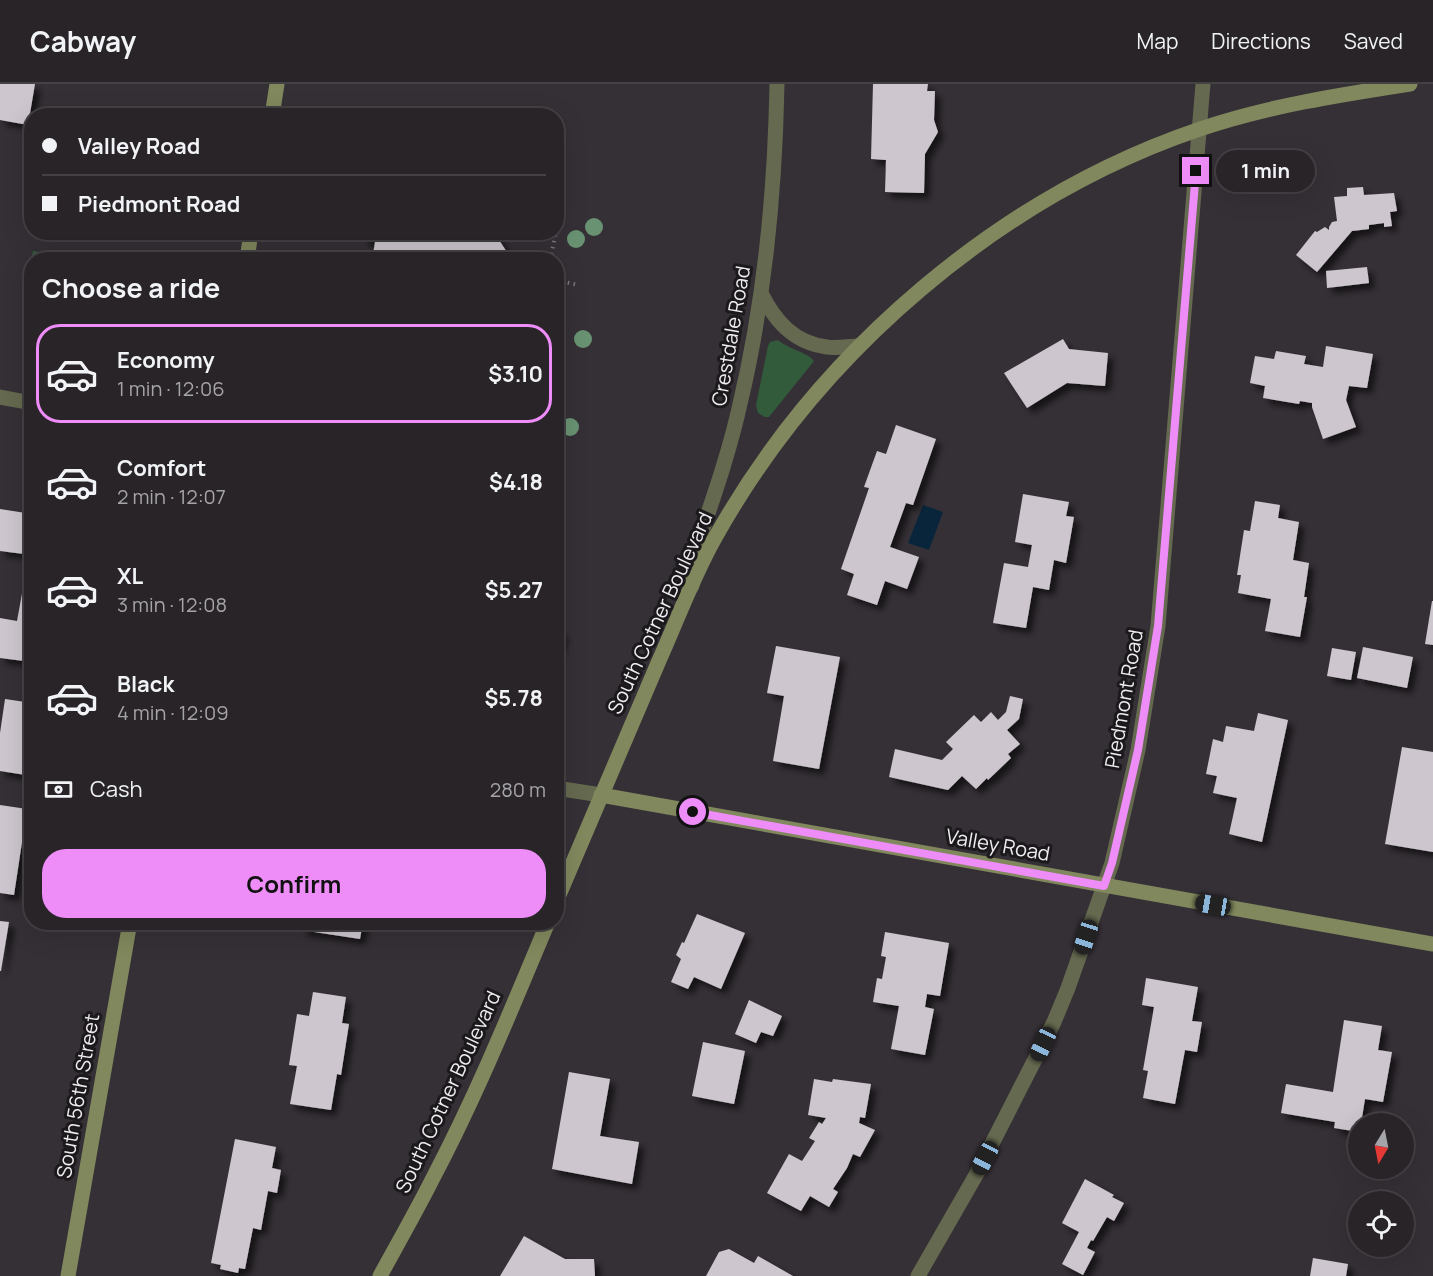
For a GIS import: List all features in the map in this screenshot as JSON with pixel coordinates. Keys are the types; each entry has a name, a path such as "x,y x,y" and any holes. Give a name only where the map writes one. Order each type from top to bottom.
{"main road":[{"path":"273,108 277,84"},
{"name":"South Cotner Boulevard","path":"564,883 692,586 713,540 734,504 801,410 860,346 904,304 943,271 1010,223 1046,201 1115,165 1199,129 1274,107 1410,84"},
{"name":"Valley Road","path":"601,795 1433,944"},
{"name":"South 56th Street","path":"68,1276 129,930"},
{"name":"South Cotner Boulevard","path":"380,1276 467,1109 545,930"}],"street":[{"name":"Crestdale Road","path":"692,586 687,578 736,421 761,293 773,194 777,84"},
{"name":"Piedmont Road","path":"918,1276 976,1175 1049,1033 1068,988 1112,863 1138,750 1158,626 1203,84"},
{"path":"761,293 771,313 784,328 799,338 828,348 860,346"},
{"path":"0,397 24,402"},
{"name":"Valley Road","path":"564,789 601,795"}],"path":[{"path":"564,282 578,285"}],"green space":[{"path":"778,340 814,361 769,417 765,417 758,413 756,405 768,346 770,342"}],"water":[{"path":"923,505 943,512 929,550 908,543"}],"building":[{"path":"0,84 35,84 31,108 24,108 24,124 0,120"},
{"path":"873,84 928,84 927,91 935,91 934,120 938,132 925,154 924,193 885,192 886,160 871,159"},
{"path":"1363,187 1364,195 1394,193 1397,211 1390,212 1392,226 1384,227 1384,223 1369,225 1369,229 1352,231 1317,272 1296,255 1315,231 1325,227 1329,230 1332,222 1337,221 1334,197 1347,196 1347,188"},
{"path":"363,240 499,240 507,252 373,252 375,242"},
{"path":"1367,267 1369,283 1327,288 1326,271"},
{"path":"1063,339 1069,349 1108,353 1105,386 1067,383 1027,408 1004,373"},
{"path":"1326,346 1373,354 1367,388 1349,386 1346,400 1356,427 1323,439 1312,403 1300,401 1299,404 1263,398 1265,386 1250,383 1255,356 1274,359 1276,351 1306,356 1304,364 1323,367"},
{"path":"896,425 936,439 913,505 906,503 890,547 919,557 907,589 885,581 877,605 847,595 854,574 841,569 869,488 864,487 877,451 886,454"},
{"path":"1023,494 1069,502 1066,516 1074,517 1066,563 1054,560 1049,590 1033,587 1026,628 993,623 1004,563 1028,567 1032,545 1015,542"},
{"path":"1255,501 1280,505 1278,518 1299,522 1293,560 1309,563 1304,597 1307,597 1300,637 1265,631 1271,599 1238,593 1241,575 1237,575 1244,530 1250,531"},
{"path":"0,509 24,513 24,554 0,551"},
{"path":"24,588 24,661 0,658 0,618 17,621"},
{"path":"1433,601 1433,645 1425,644"},
{"path":"776,646 840,657 819,769 773,761 784,696 767,693"},
{"path":"1363,647 1413,657 1407,688 1357,678"},
{"path":"1332,648 1356,652 1351,680 1327,676"},
{"path":"1010,696 1023,699 1019,719 1007,730 1020,744 1008,754 1011,758 976,789 962,776 948,790 889,777 895,749 942,760 953,749 946,742 974,715 981,722 991,712 998,720 1006,712"},
{"path":"5,699 24,702 24,775 0,771 0,733"},
{"path":"1258,713 1288,720 1262,842 1229,834 1237,798 1213,793 1217,776 1206,774 1213,739 1223,742 1226,726 1254,731"},
{"path":"1402,747 1433,752 1433,852 1385,844"},
{"path":"0,805 24,809 24,829 14,895 0,893"},
{"path":"697,914 745,933 721,989 694,977 688,989 671,982 681,959 676,955"},
{"path":"0,921 9,922 1,971 0,971"},
{"path":"301,930 362,930 360,939"},
{"path":"885,932 949,943 940,996 927,994 925,1007 934,1009 925,1055 891,1049 899,1006 873,1002 877,978 882,979 886,957 881,956"},
{"path":"1146,978 1198,987 1192,1021 1202,1022 1197,1052 1185,1050 1175,1104 1143,1098 1148,1071 1143,1070 1154,1007 1142,1005"},
{"path":"313,992 346,997 342,1023 349,1024 341,1075 337,1074 331,1110 290,1104 297,1066 289,1065 297,1014 309,1016"},
{"path":"749,1000 782,1016 773,1036 761,1032 756,1043 735,1034"},
{"path":"1344,1020 1382,1026 1378,1050 1392,1052 1383,1102 1365,1099 1363,1113 1348,1113 1348,1130 1334,1128 1335,1122 1281,1113 1286,1084 1333,1092"},
{"path":"703,1042 745,1051 734,1104 692,1096"},
{"path":"569,1072 610,1079 600,1136 639,1142 632,1184 552,1169"},
{"path":"814,1079 871,1084 865,1118 860,1117 859,1123 875,1130 860,1157 853,1154 833,1189 838,1192 829,1207 810,1196 801,1211 767,1193 789,1154 802,1161 815,1141 809,1138 819,1122 822,1124 826,1118 808,1115"},
{"path":"235,1139 276,1147 272,1168 281,1170 277,1193 268,1191 261,1230 253,1228 245,1269 239,1268 238,1273 220,1269 221,1265 211,1263"},
{"path":"1085,1179 1124,1203 1114,1221 1107,1217 1093,1241 1091,1240 1087,1248 1095,1252 1083,1275 1062,1264 1079,1232 1062,1223"},
{"path":"524,1236 565,1259 594,1259 595,1276 500,1276"},
{"path":"729,1249 754,1263 758,1256 793,1276 706,1276 719,1252"},
{"path":"1313,1258 1348,1264 1346,1276 1310,1276"}],"route":[{"path":"693,812 1104,886 1112,863 1138,750 1153,668 1196,171"}]}
